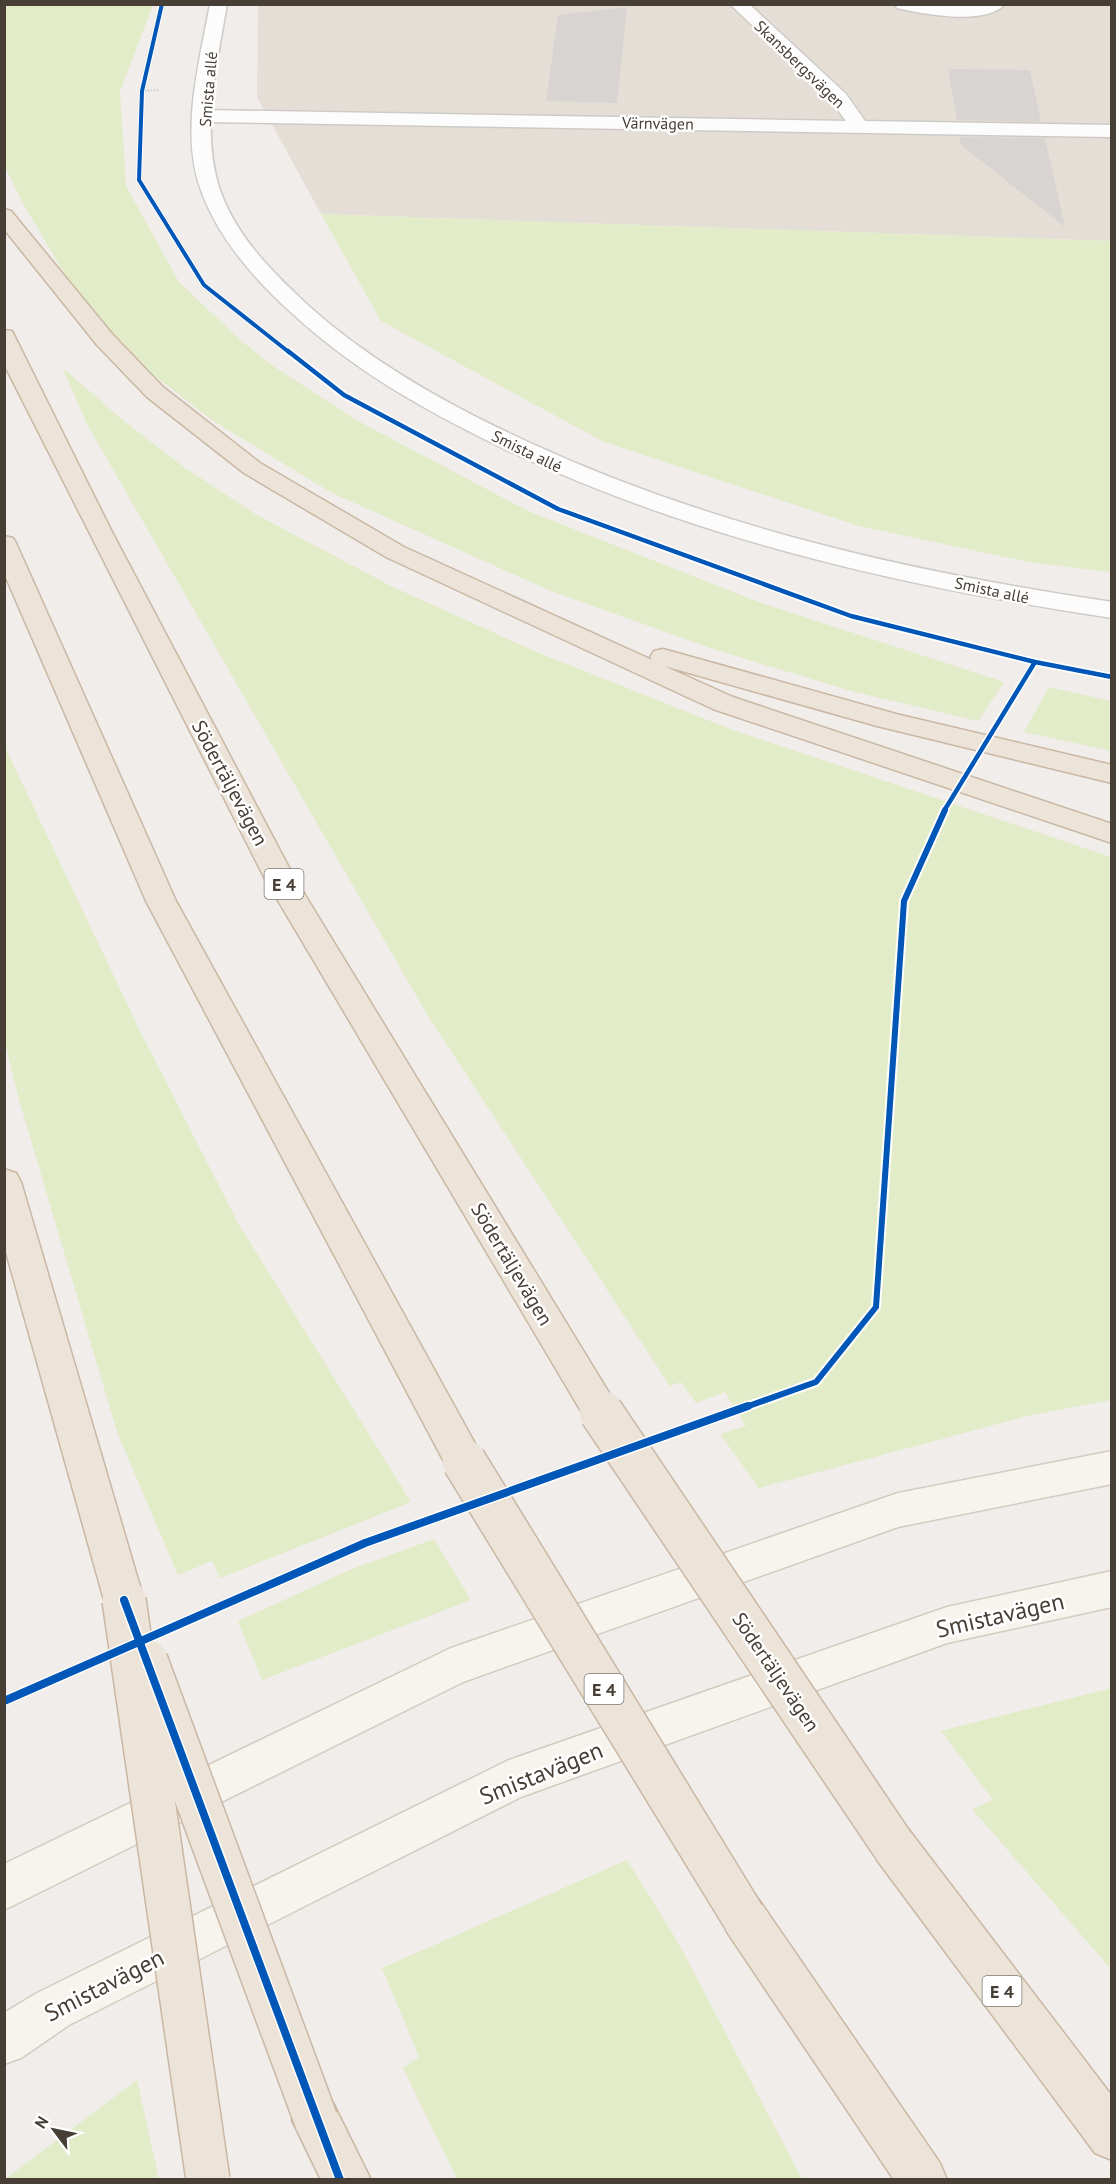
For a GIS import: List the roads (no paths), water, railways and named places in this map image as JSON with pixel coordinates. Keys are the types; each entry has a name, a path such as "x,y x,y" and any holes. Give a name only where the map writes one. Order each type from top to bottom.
{"highway":[{"path":"4,214 105,340 148,385 252,468 395,552 723,703 1112,834"},
{"name":"Södertäljevägen","path":"4,336 16,366 100,532 279,877 601,1412 893,1845 1112,2136"},
{"name":"E 4","path":"4,543 161,901 465,1461 743,1916 923,2180"},
{"path":"538,619 749,683 1036,758 1112,774"},
{"path":"4,1182 124,1600 340,2180"},
{"path":"124,1600 208,2180"},
{"path":"316,2120 347,2180"}],"main road":[{"path":"4,1888 451,1667 898,1510 1112,1467"},
{"name":"Smistavägen","path":"4,2041 53,2009 509,1781 947,1625 1112,1589"}],"street":[{"name":"Smista allé","path":"219,4 205,87 203,152 210,189 231,234 275,287 345,348 435,406 561,468 684,514 827,556 1039,600 1112,610"},
{"name":"Skansbergsvägen","path":"738,4 839,98 860,126"},
{"path":"903,4 962,10 982,10 997,4"},
{"name":"Värnvägen","path":"204,117 1112,131"}]}
